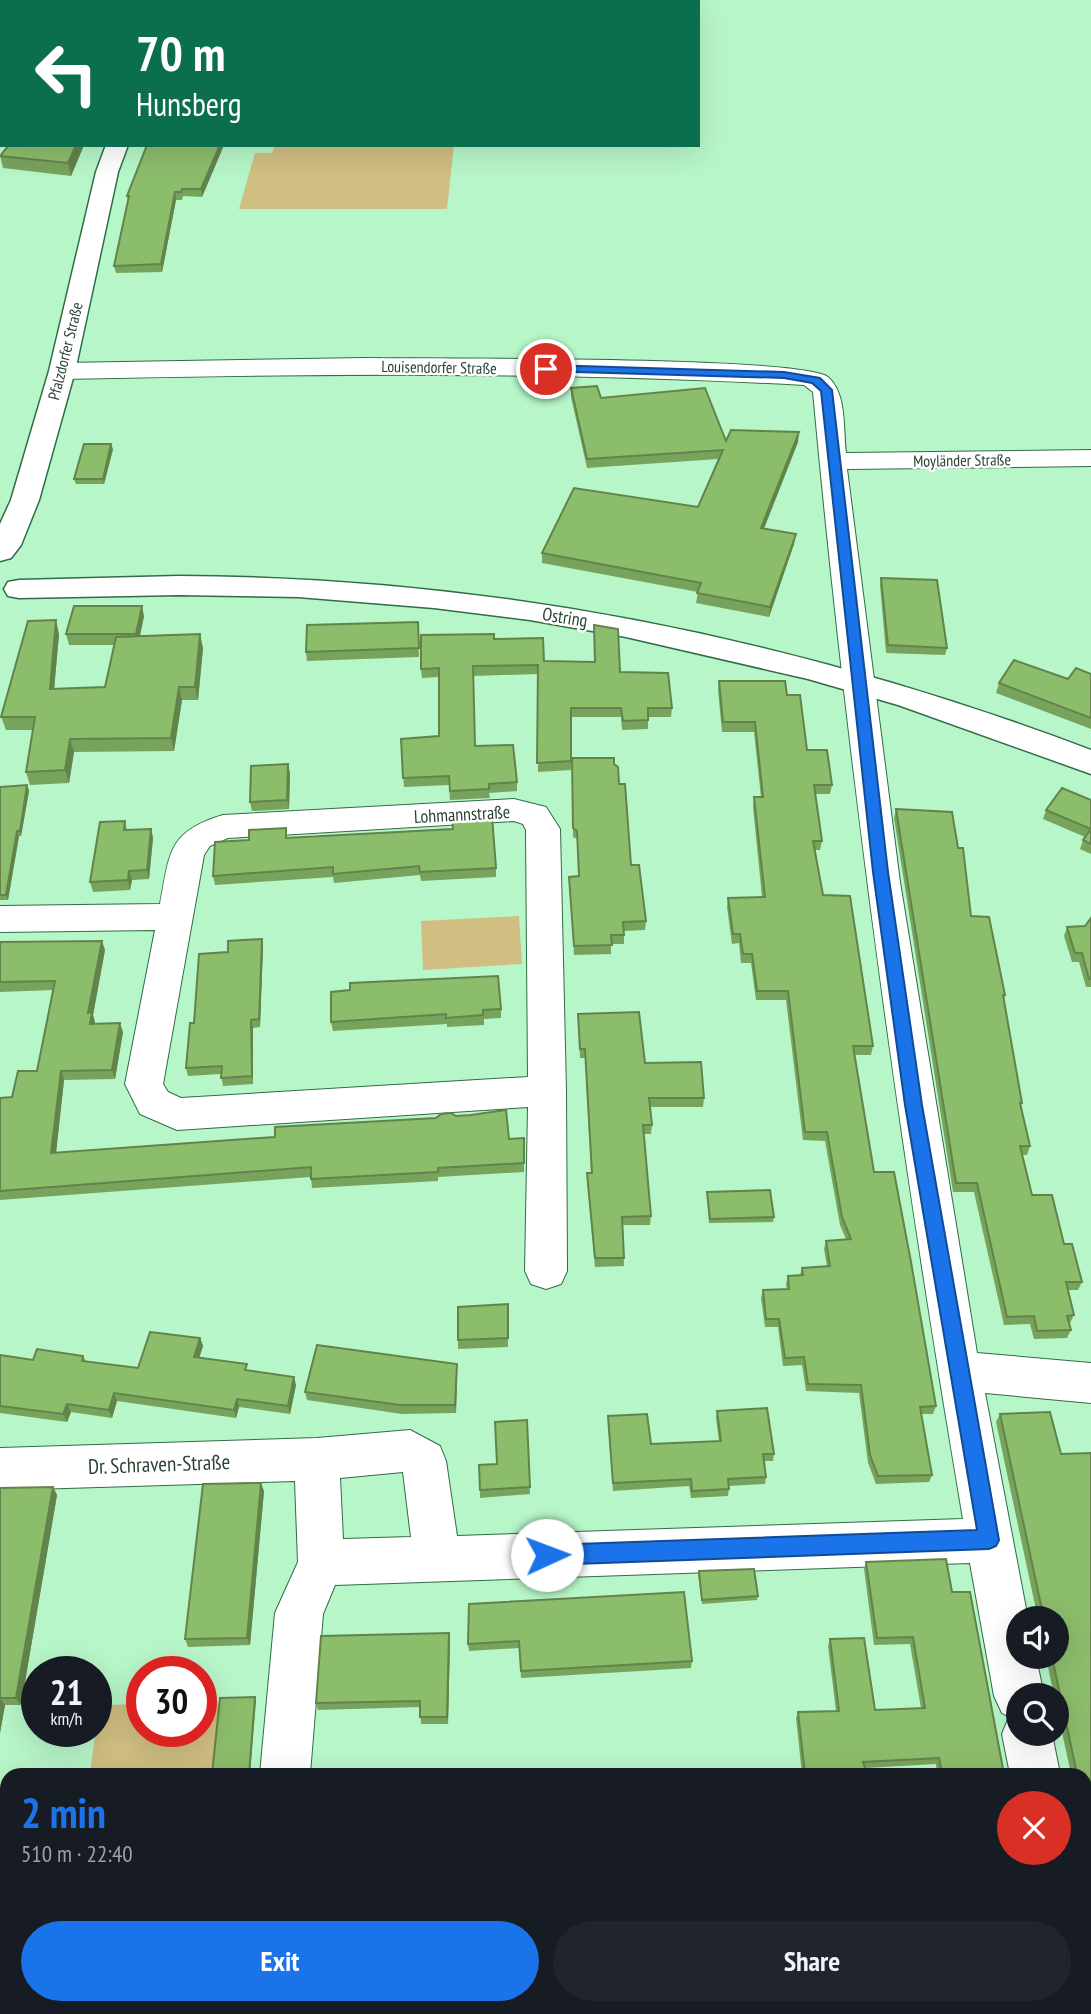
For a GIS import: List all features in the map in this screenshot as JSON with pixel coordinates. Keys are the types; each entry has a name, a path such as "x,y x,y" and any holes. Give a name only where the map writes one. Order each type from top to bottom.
{"street":[{"name":"Pfalzdorfer Straße","path":"0,552 6,545 25,500 62,371 107,172 116,147"},
{"name":"Louisendorfer Straße","path":"62,371 365,366 675,370 784,375 816,380"},
{"path":"816,380 826,390 877,846 914,1105 989,1540 1016,1683"},
{"name":"Moyländer Straße","path":"833,461 1091,458"},
{"name":"Ostring","path":"6,589 232,586 337,590 430,598 597,622 691,640 858,682 1005,728 1091,763"},
{"name":"Lohmannstraße","path":"546,1271 547,1091 543,829 534,815 514,810 223,827 198,838 187,852 144,1084 154,1103 177,1114 547,1091"},
{"path":"0,919 173,917"},
{"path":"961,1371 1091,1383"},
{"name":"Dr. Schraven-Straße","path":"0,1469 317,1459 410,1451 424,1461 437,1559"},
{"path":"286,1768 299,1613 321,1563 317,1459"},
{"path":"321,1563 989,1540"},
{"path":"1029,1746 1034,1768"}],"shaded area":[{"path":"274,147 454,147 447,209 239,209 255,153 272,153"},
{"path":"519,916 522,964 423,970 421,921"},
{"path":"217,1702 221,1702 217,1743"},
{"path":"126,1704 126,1747 217,1747 215,1768 91,1768 94,1747 112,1747 112,1705"}],"building":[{"path":"7,147 75,147 68,163 0,156"},
{"path":"146,147 219,147 201,189 182,189 181,192 175,192 161,264 114,266 127,196"},
{"path":"597,386 601,398 705,388 726,441 731,430 799,432 761,528 796,534 770,607 697,593 701,583 542,553 574,488 698,507 723,450 587,459 571,388"},
{"path":"84,444 111,444 103,479 74,479"},
{"path":"881,578 937,580 947,648 888,645"},
{"path":"74,606 142,606 136,634 66,634"},
{"path":"56,620 50,689 105,687 116,637 200,634 195,687 179,687 171,738 70,739 65,770 26,772 35,717 1,717 28,621"},
{"path":"418,622 419,648 306,652 307,625"},
{"path":"594,625 618,629 620,672 668,673 672,708 648,708 648,720 623,721 621,708 571,708 571,761 537,763 538,665 473,666 475,746 513,745 517,782 489,784 489,789 450,791 449,776 403,778 401,739 439,736 439,668 421,669 421,635 494,634 494,639 543,638 544,661 595,662"},
{"path":"1014,660 1068,679 1076,668 1091,674 1091,718 999,683"},
{"path":"719,681 785,681 787,695 800,695 807,750 827,750 832,785 814,785 822,841 813,841 823,895 850,896 873,1046 853,1046 874,1172 894,1172 911,1262 936,1406 920,1407 932,1475 878,1476 870,1455 861,1385 808,1384 804,1357 785,1358 779,1319 766,1319 763,1290 789,1289 788,1276 803,1275 802,1268 830,1266 826,1241 851,1239 842,1217 827,1132 805,1132 788,991 757,991 752,954 743,954 740,934 733,934 728,898 765,897 754,797 763,797 755,722 723,722"},
{"path":"572,758 614,758 614,764 618,767 619,784 625,784 631,865 639,865 646,921 623,922 624,935 611,935 612,945 574,946 569,877 579,876 577,831 573,828"},
{"path":"288,764 287,800 250,802 251,766"},
{"path":"27,785 6,895 0,895 0,787"},
{"path":"1062,788 1091,800 1091,829 1046,810"},
{"path":"896,809 952,812 958,848 963,848 971,916 989,917 1005,995 1020,1103 1030,1146 1020,1146 1032,1195 1052,1195 1064,1244 1072,1244 1082,1282 1066,1282 1074,1315 1067,1316 1071,1330 1037,1331 1034,1316 1007,1317 977,1183 956,1183"},
{"path":"492,816 496,868 420,872 419,866 333,874 333,867 213,876 215,842 249,840 249,830 286,828 286,838 453,829 452,818"},
{"path":"125,821 124,830 151,829 147,870 129,871 128,880 90,882 100,822"},
{"path":"1091,829 1091,844 1083,840"},
{"path":"1091,918 1089,979 1082,953 1075,953 1067,927 1085,926"},
{"path":"262,939 259,1019 251,1020 252,1076 221,1078 222,1066 186,1068 190,1023 194,1023 199,954 228,952 228,941"},
{"path":"102,941 88,1013 92,1012 90,1024 120,1023 112,1070 61,1071 51,1153 275,1137 275,1127 436,1118 441,1114 451,1113 456,1116 506,1110 509,1139 524,1138 524,1163 438,1168 438,1172 311,1179 311,1167 0,1191 0,1098 12,1097 18,1071 37,1071 55,981 0,982 0,942"},
{"path":"498,976 501,1009 483,1010 483,1015 446,1018 446,1014 331,1022 331,992 350,990 350,983"},
{"path":"639,1012 645,1063 701,1062 704,1098 649,1098 652,1125 643,1125 651,1216 622,1217 624,1258 595,1258 587,1173 592,1173 585,1049 580,1049 578,1014"},
{"path":"770,1190 774,1217 710,1219 707,1192"},
{"path":"508,1304 508,1338 458,1340 458,1307"},
{"path":"150,1332 200,1338 194,1357 247,1364 245,1370 294,1377 288,1406 237,1399 234,1410 114,1393 109,1410 67,1404 63,1414 0,1406 0,1355 33,1360 37,1349 83,1356 82,1361 138,1368"},
{"path":"317,1345 457,1364 455,1405 400,1405 305,1392"},
{"path":"767,1408 774,1454 763,1454 766,1477 728,1479 729,1489 692,1491 691,1479 613,1483 608,1416 647,1414 651,1444 721,1441 717,1411"},
{"path":"1050,1412 1061,1454 1091,1453 1091,1768 1076,1768 1069,1737 1069,1683 1058,1683 1055,1669 1069,1669 1069,1606 1041,1606 1000,1414"},
{"path":"527,1420 530,1487 480,1490 479,1465 497,1464 495,1422"},
{"path":"261,1483 247,1638 185,1639 203,1484"},
{"path":"53,1487 23,1656 21,1656 16,1698 0,1698 0,1488"},
{"path":"946,1559 952,1592 970,1592 1003,1768 941,1768 939,1758 863,1762 865,1768 804,1768 798,1712 839,1711 830,1639 864,1638 875,1710 925,1708 913,1637 877,1638 866,1562"},
{"path":"754,1569 758,1596 702,1600 699,1571"},
{"path":"684,1592 692,1661 521,1671 519,1641 468,1644 469,1604"},
{"path":"449,1633 447,1717 420,1717 420,1701 316,1703 321,1636"},
{"path":"255,1697 249,1768 213,1768 215,1747 217,1747 220,1698"}],"route":[{"path":"546,369 675,370 784,375 816,380 826,390 880,872 914,1105 989,1540 547,1555"}]}
